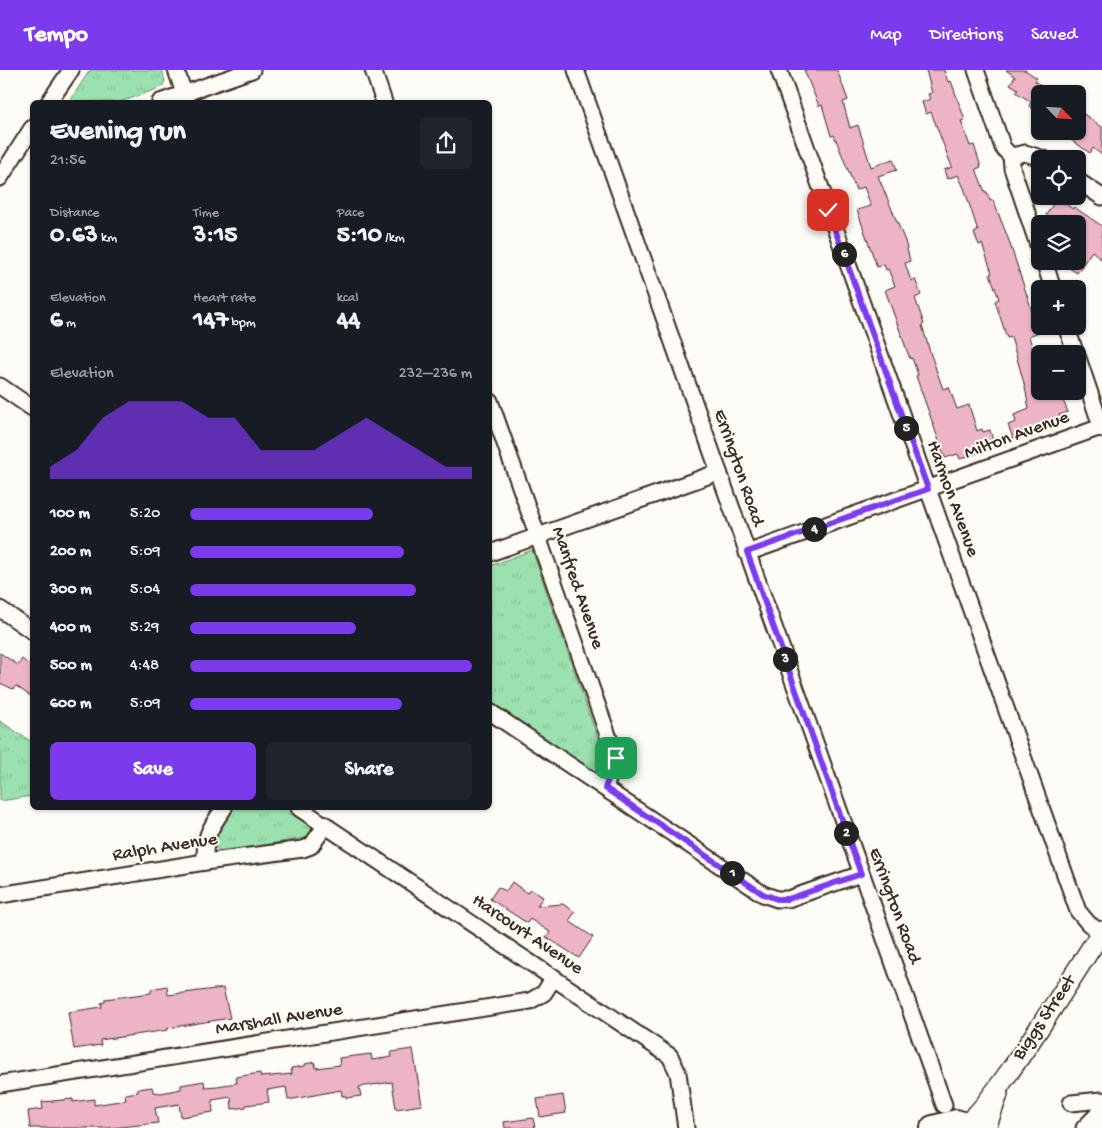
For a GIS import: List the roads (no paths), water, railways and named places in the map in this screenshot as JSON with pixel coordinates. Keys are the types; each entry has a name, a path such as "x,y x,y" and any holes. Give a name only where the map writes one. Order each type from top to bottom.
{"main road":[{"path":"933,1128 948,1123 969,1126"},
{"path":"1094,1128 1102,1127"}],"street":[{"path":"51,100 71,70"},
{"path":"176,70 186,98"},
{"path":"173,100 186,98 252,70"},
{"path":"373,70 383,100"},
{"name":"Errington Road","path":"576,70 944,1105"},
{"name":"Harmon Avenue","path":"779,70 1078,911 1088,923 1101,932"},
{"path":"976,70 1003,148 1011,156 1012,168 1031,224"},
{"path":"0,178 30,131"},
{"path":"1011,156 1025,153 1031,155"},
{"path":"1086,186 1102,197"},
{"path":"1086,381 1102,428"},
{"path":"0,386 30,407"},
{"name":"Manfred Avenue","path":"492,407 616,758 605,788"},
{"name":"Milton Avenue","path":"747,552 1102,428"},
{"path":"492,552 719,472"},
{"path":"0,609 30,630"},
{"path":"492,713 763,894 777,899 788,899 861,874"},
{"path":"205,862 204,844 208,831 223,810"},
{"name":"Harcourt Avenue","path":"302,810 670,1056 678,1073 686,1128"},
{"name":"Ralph Avenue","path":"0,895 205,862 303,849 311,846 326,825"},
{"name":"Biggs Street","path":"969,1126 976,1114 1004,1079 1101,932"},
{"name":"Marshall Avenue","path":"0,1084 530,1000 544,993 554,977"},
{"name":"Biggs Street","path":"986,1128 1004,1079"},
{"path":"1071,1104 1102,1100"},
{"path":"1084,1128 1102,1110"}]}
